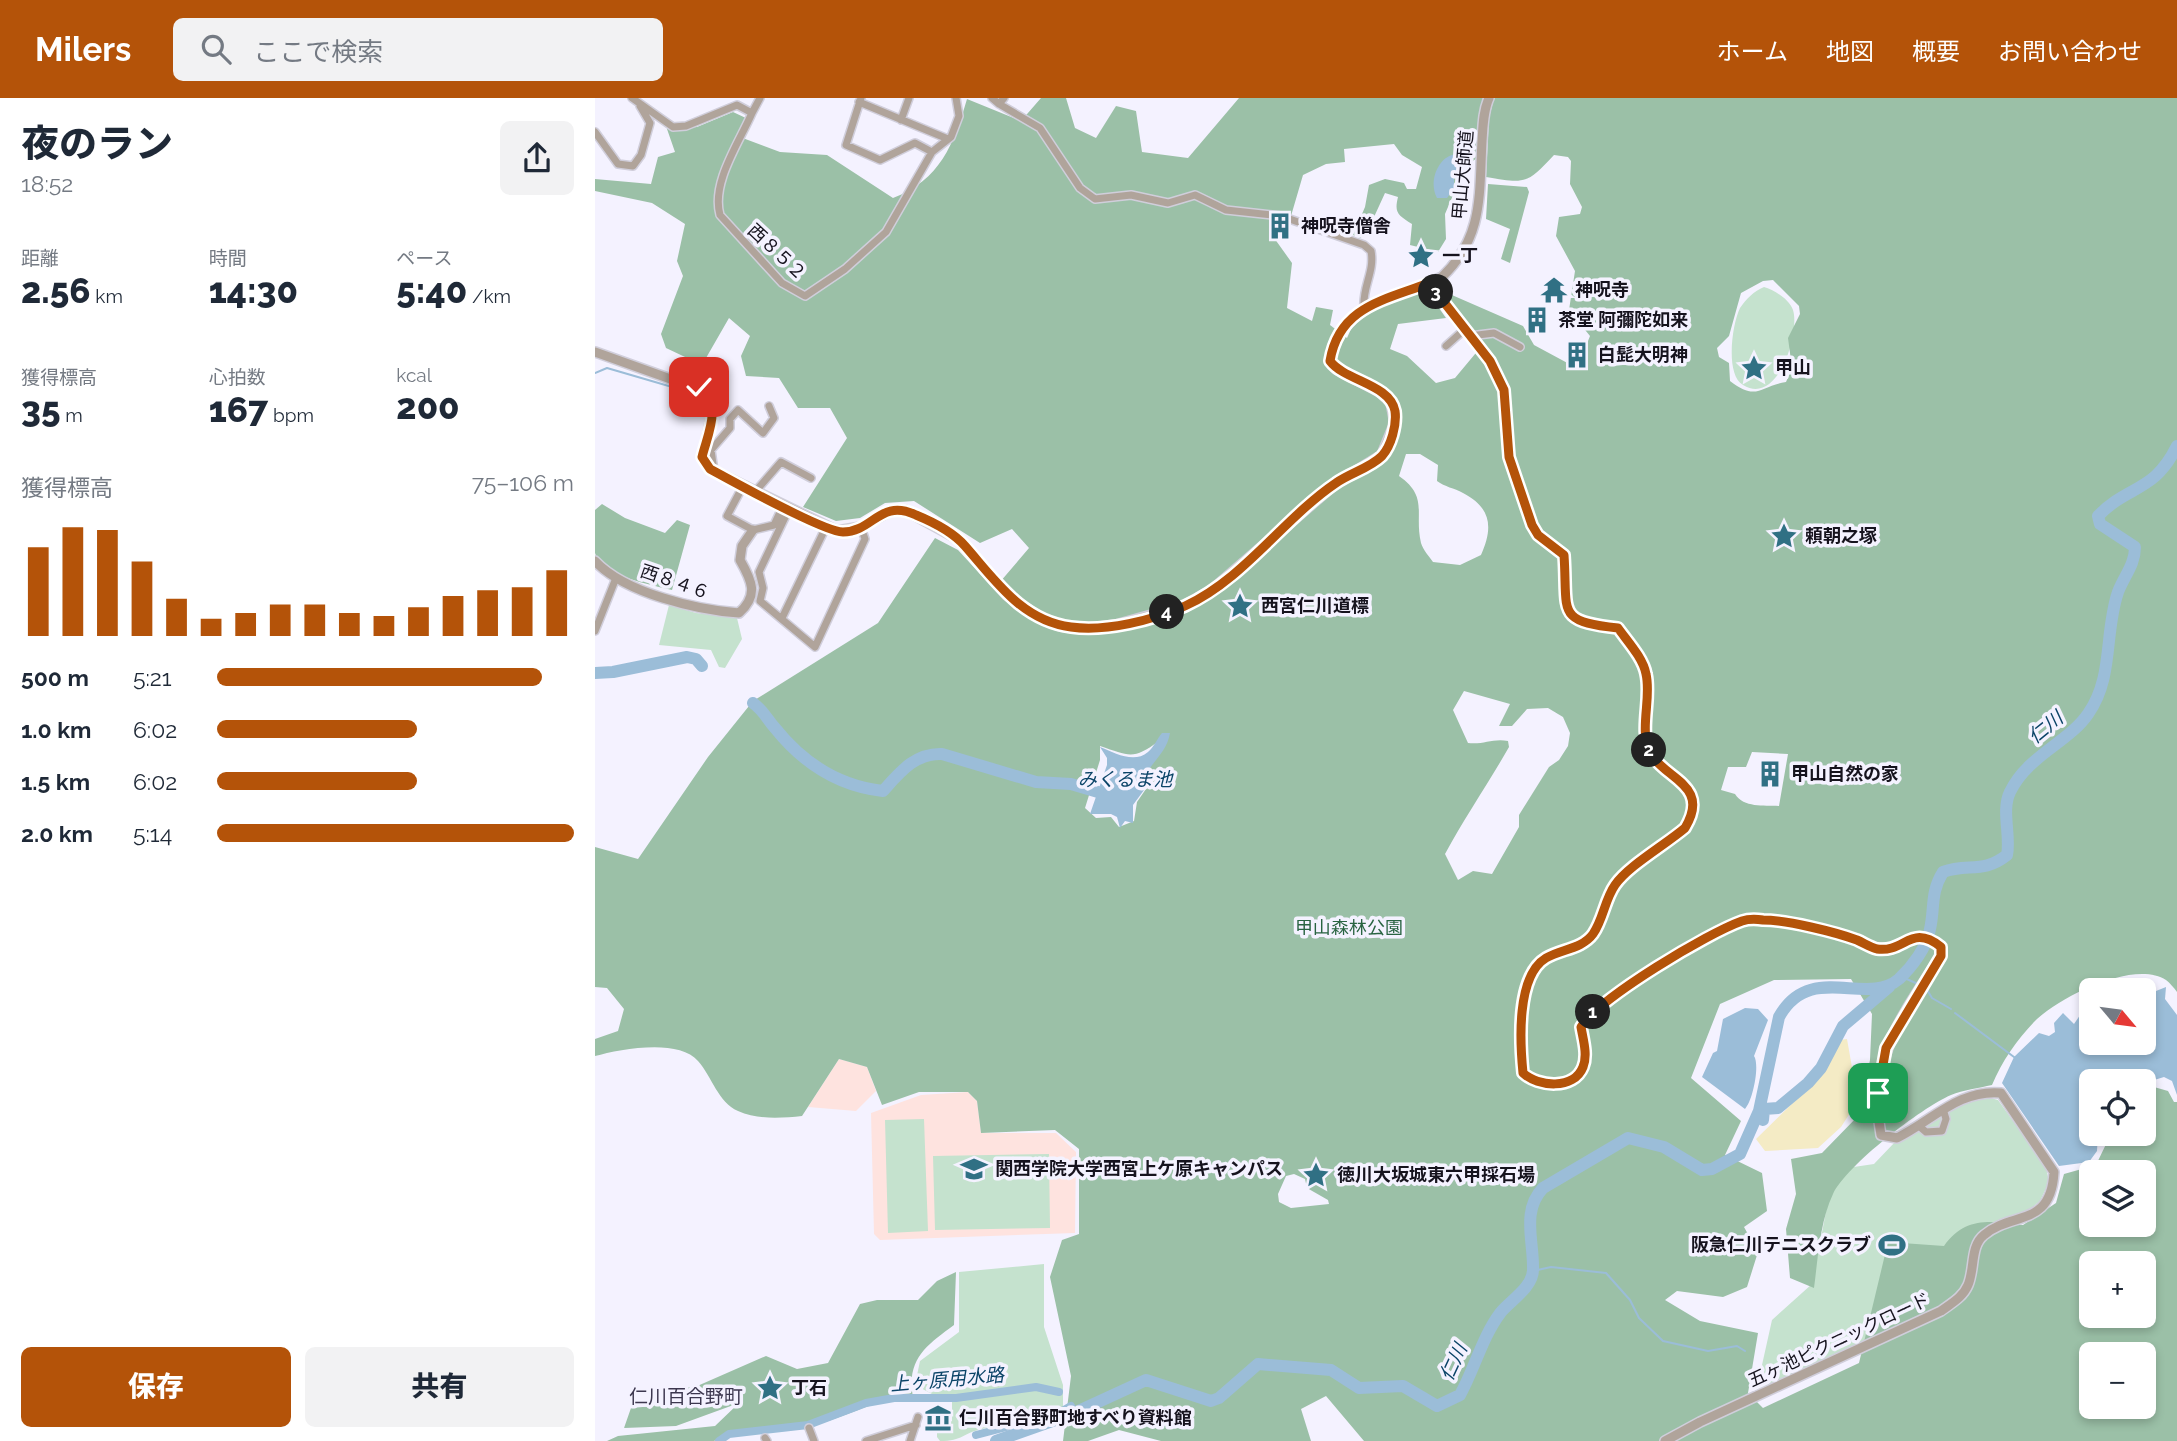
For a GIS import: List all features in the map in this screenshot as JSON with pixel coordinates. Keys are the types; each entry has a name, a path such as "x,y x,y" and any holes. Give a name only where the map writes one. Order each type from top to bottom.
{"street":[{"path":"635,100 673,127 686,125 737,105 752,113 760,98"},
{"path":"901,120 909,98"},
{"path":"932,152 915,143 880,160 846,145 860,100 948,139 959,116 955,98"},
{"path":"595,352 704,391 713,409 702,457 714,471 827,527 843,532 861,527 892,510 918,515 958,540 986,574 1026,610 1060,626 1101,627 1184,606 1212,590 1335,484 1382,455 1395,423 1391,402 1380,392 1336,369 1330,361 1352,315 1364,307 1363,293 1373,269 1371,251 1364,245 1281,216 1226,209 1195,195 1168,203 1131,195 1095,199 1080,188 1040,128 1002,101 992,98"},
{"name":"甲山大師道","path":"1364,307 1442,277 1453,267 1473,234 1478,218 1484,121 1489,98"},
{"path":"595,132 618,164 633,166 641,155 650,123 635,100"},
{"name":"西８５２","path":"752,113 725,173 717,202 720,215 782,283 805,296 845,269 886,232 932,152 948,139"},
{"path":"1429,283 1468,333"},
{"path":"1446,346 1468,333 1494,333 1520,347"},
{"name":"五ヶ池ピクニックロード","path":"1468,333 1490,361 1504,390 1509,457 1532,525 1538,535 1564,555 1567,609 1581,624 1618,628 1644,667 1647,678 1646,741 1658,764 1678,777 1692,804 1691,818 1685,828 1623,876 1613,887 1594,933 1583,943 1545,959 1530,976 1522,1017 1523,1073 1543,1085 1556,1084 1576,1076 1583,1068 1585,1052 1581,1027 1587,1017 1672,959 1744,920 1766,919 1824,931 1879,949 1887,949 1909,938 1922,936 1941,947 1941,956 1886,1048 1878,1077 1881,1135 1897,1138 1956,1100 1975,1094 2001,1093 2054,1172 2053,1184 2043,1205 2019,1221 1982,1236 1974,1248 1975,1258 1968,1287 1960,1297 1941,1311 1700,1422 1665,1441"},
{"path":"714,471 711,450 730,428 730,419 738,410 763,433 774,418 769,406"},
{"path":"755,492 781,462 811,478"},
{"path":"743,486 727,516 753,530 774,525 786,507"},
{"path":"786,507 759,572 763,588 760,601 815,647 865,538 861,527"},
{"path":"782,618 827,527"},
{"name":"西８４６","path":"595,561 616,578 678,603 708,611 740,614 751,603 753,591 752,581 740,560 743,546 753,530"},
{"path":"595,631 616,578"},
{"path":"1919,1126 1926,1132 1942,1131 1946,1119 1943,1109"},
{"path":"866,1441 917,1421 910,1441"},
{"path":"809,1428 814,1441"}],"shaded area":[{"path":"839,1059 867,1067 876,1091 856,1111 808,1107"},
{"name":"関西学院大学西宮上ケ原キャンパス","path":"968,1092 977,1101 981,1133 1056,1133 1076,1152 1075,1233 880,1240 874,1234 871,1113 921,1095"}],"green space":[{"name":"甲山森林公園","path":"1041,98 1066,98 1075,128 1096,138 1116,106 1136,111 1142,152 1188,158 1239,98 1483,98 1477,158 1465,167 1445,214 1446,239 1438,252 1410,245 1412,224 1398,213 1398,197 1385,193 1374,217 1364,223 1361,238 1353,235 1365,207 1369,185 1385,179 1404,183 1407,189 1416,189 1422,167 1402,155 1394,144 1344,149 1345,162 1326,164 1303,175 1291,216 1275,211 1272,235 1292,263 1287,308 1312,321 1316,307 1333,310 1330,325 1347,338 1356,318 1362,313 1423,289 1427,291 1446,318 1398,324 1390,349 1407,356 1436,383 1455,378 1480,348 1442,296 1445,292 1523,326 1534,345 1573,366 1580,361 1590,336 1569,310 1575,271 1556,236 1559,217 1580,214 1582,207 1570,184 1571,161 1568,157 1554,155 1538,172 1525,180 1510,181 1486,177 1489,118 1494,98 2177,98 2177,992 2166,980 2152,975 2079,978 2079,992 2060,1002 2034,1022 2010,1052 1992,1085 1951,1095 1922,1112 1886,1138 1841,1182 1833,1194 1822,1228 1814,1288 1790,1278 1786,1229 1796,1194 1791,1159 1822,1153 1858,1116 1870,1060 1872,1014 1851,979 1774,980 1720,1004 1691,1078 1741,1121 1725,1155 1762,1173 1767,1211 1744,1227 1758,1252 1747,1287 1723,1297 1677,1291 1665,1300 1700,1321 1758,1333 1748,1393 1763,1408 1859,1363 1888,1242 1944,1246 1952,1236 1970,1225 2000,1222 2023,1225 2056,1203 2064,1174 2079,1170 2079,1237 2156,1237 2156,1160 2098,1160 2105,1146 2156,1146 2156,1088 2168,1091 2174,1102 2177,1102 2177,1441 1364,1441 1326,1396 1301,1409 1311,1441 1161,1441 1119,1430 1088,1441 1063,1441 1071,1376 1050,1277 1062,1240 1079,1234 1079,1149 1055,1130 981,1133 977,1101 968,1092 919,1092 882,1105 867,1067 839,1059 802,1116 770,1118 746,1114 731,1107 720,1095 703,1067 689,1054 664,1047 649,1047 595,1056 595,1039 618,1031 624,1009 607,988 595,987 595,847 638,859 708,757 753,701 878,623 935,538 958,550 994,589 1029,548 1012,529 980,543 914,501 885,503 860,518 836,521 803,507 847,438 830,408 798,408 779,378 746,376 741,356 750,336 729,318 702,365 666,348 661,334 683,276 677,261 685,224 652,203 595,191 595,179 651,184 658,157 675,152 667,129 697,127 733,112 748,119 740,137 780,152 827,155 893,198 923,181 943,159 957,131 967,99 1021,121","holes":["1773,280 1799,306 1800,314 1788,338 1792,368 1786,382 1753,392 1746,391 1730,381 1729,363 1719,357 1717,348 1729,336 1741,293 1763,281","1406,454 1420,454 1438,465 1437,481 1463,493 1480,505 1485,512 1488,527 1481,555 1460,565 1433,562 1421,543 1419,506 1414,491 1399,476","1464,691 1510,704 1499,726 1512,726 1527,709 1548,708 1563,717 1570,733 1568,746 1559,760 1549,767 1519,815 1519,827 1492,874 1473,871 1458,880 1445,854 1509,747 1508,741 1503,740 1468,743 1453,710","1159,741 1150,767 1148,786 1137,802 1134,821 1119,827 1111,817 1096,818 1085,808 1100,760 1100,746 1125,754 1137,754","1752,752 1788,754 1779,806 1749,804 1735,794 1721,790 1728,767 1746,767","1294,1174 1305,1179 1307,1188 1328,1200 1329,1204 1291,1208 1279,1202 1278,1194 1286,1176"]},
{"path":"1488,184 1527,187 1529,192 1510,263 1501,259 1510,229 1486,219"},
{"path":"1764,287 1777,293 1793,310 1793,334 1784,364 1776,376 1767,386 1756,389 1743,385 1737,379 1732,349 1740,308"},
{"path":"602,504 625,518 665,533 677,520 690,525 672,590 628,578 599,561 595,553 595,510"},
{"path":"669,605 696,613 737,618 742,639 725,668 719,667 711,650 659,645"},
{"name":"阪急仁川テニスクラブ","path":"1987,1097 1998,1100 2046,1167 2049,1182 2040,1201 2017,1220 1923,1315 1756,1392 1772,1320 1812,1284 1830,1191 1847,1168 1874,1164 1894,1143 1920,1131 1957,1106"},
{"path":"924,1119 928,1231 888,1233 885,1120"},
{"path":"1049,1154 1050,1228 935,1230 933,1156"},
{"path":"1044,1264 1044,1327 1063,1385 1063,1407 976,1431 954,1440 940,1441 937,1429 952,1421 952,1397 932,1394 915,1385 920,1361 959,1332 959,1272"},
{"path":"956,1272 954,1325 921,1354 913,1373 913,1397 879,1403 812,1425 739,1431 714,1441 607,1441 618,1436 715,1426 739,1403 676,1426 624,1428 631,1408 654,1406 650,1390 695,1387 766,1356 797,1369 828,1363 860,1304 877,1300 918,1300 937,1281"}],"sand":[{"path":"1847,1039 1853,1073 1850,1113 1841,1127 1818,1148 1765,1151 1756,1139 1812,1084 1840,1040"}],"water":[{"path":"1456,154 1462,162 1454,174 1454,189 1447,198 1437,198 1434,192 1436,171 1444,159"},
{"name":"みくるま池","path":"1162,733 1170,733 1163,750 1146,774 1147,786 1133,805 1133,823 1125,821 1120,828 1117,817 1111,814 1090,814 1107,765 1107,758 1100,747 1124,756 1137,757 1150,750"},
{"path":"2166,987 2165,999 2177,1015 2177,1095 2172,1081 2164,1077 2156,1079 2156,1069 2079,1069 2079,1146 2097,1146 2097,1151 2090,1160 2079,1160 2079,1163 2059,1166 2002,1083 2014,1057 2039,1033 2049,1036 2055,1032 2054,1023 2063,1013 2074,1024 2079,1017 2079,1055 2156,1055 2156,991"},
{"path":"1745,1008 1758,1009 1768,1020 1754,1056 1755,1082 1745,1109 1702,1077 1713,1053 1717,1051 1723,1019"}],"waterway":[{"path":"595,373 607,368 679,389"},
{"name":"仁川","path":"996,1441 1072,1414 1146,1380 1211,1401 1219,1398 1258,1364 1331,1370 1359,1388 1403,1386 1437,1406 1460,1395 1494,1322 1525,1288 1532,1276 1530,1217 1536,1197 1543,1188 1628,1138 1664,1147 1702,1170 1712,1169 1740,1154 1759,1111 1779,1017 1792,1000 1806,991 1822,988 1871,989 1886,986 1899,979 1914,963 1926,943 1934,893 1943,872 1983,866 2007,855 2006,807 2010,792 2017,780 2037,759 2080,724 2096,700 2102,685 2114,607 2135,547 2100,524 2098,516 2120,498 2150,480 2168,461 2177,446"},
{"path":"595,673 687,657 696,659 702,666"},
{"path":"753,703 797,752 823,771 851,784 883,791 916,760 942,754 1036,782 1071,784 1098,792"},
{"path":"1902,977 1918,984"},
{"name":"仁川","path":"1763,1120 1764,1109 1778,1108 1808,1083 1821,1068 1843,1026 1889,987"},
{"path":"1926,988 1932,998 1951,1009"},
{"path":"1955,1013 2014,1057"},
{"path":"1533,1271 1551,1267 1606,1273 1630,1300 1639,1318 1663,1341 1708,1351 1737,1346 1745,1351"},
{"name":"上ヶ原用水路","path":"719,1441 729,1434 808,1425 866,1403 894,1398 956,1398 1036,1387 1059,1392"},
{"path":"976,1435 1059,1413 1071,1406"}],"place":[{"name":"神呪寺僧舎","path":"1280,226"},
{"name":"一丁","path":"1421,256"},
{"name":"神呪寺","path":"1554,290"},
{"name":"茶堂 阿彌陀如来","path":"1537,320"},
{"name":"白髭大明神","path":"1577,355"},
{"name":"甲山","path":"1754,368"},
{"name":"頼朝之塚","path":"1784,536"},
{"name":"西宮仁川道標","path":"1240,606"},
{"name":"甲山自然の家","path":"1770,774"},
{"name":"関西学院大学西宮上ケ原キャンパス","path":"974,1169"},
{"name":"徳川大坂城東六甲採石場","path":"1316,1175"},
{"name":"阪急仁川テニスクラブ","path":"1892,1245"},
{"name":"丁石","path":"770,1388"},
{"name":"仁川百合野町地すべり資料館","path":"938,1418"}],"district":[{"name":"仁川百合野町","path":"686,1396"}],"route":[{"path":"699,387 709,398 713,409 702,457 710,469 837,531 861,527 881,513 905,510 938,526 958,540 1007,595 1042,619 1060,626 1087,629 1116,625 1184,606 1212,590 1335,484 1382,455 1395,423 1395,410 1380,392 1336,369 1330,361 1332,353 1352,315 1364,307 1429,283 1490,361 1504,390 1509,457 1532,525 1538,535 1561,550 1564,555 1567,609 1581,624 1618,628 1644,667 1647,678 1646,741 1658,764 1684,784 1692,804 1691,818 1685,828 1623,876 1613,887 1594,933 1583,943 1545,959 1528,978 1522,1017 1523,1073 1543,1085 1556,1084 1576,1076 1583,1068 1585,1052 1581,1027 1597,1008 1721,931 1744,920 1766,919 1824,931 1874,948 1887,949 1909,938 1922,936 1941,947 1941,956 1882,1057 1878,1093"}]}
